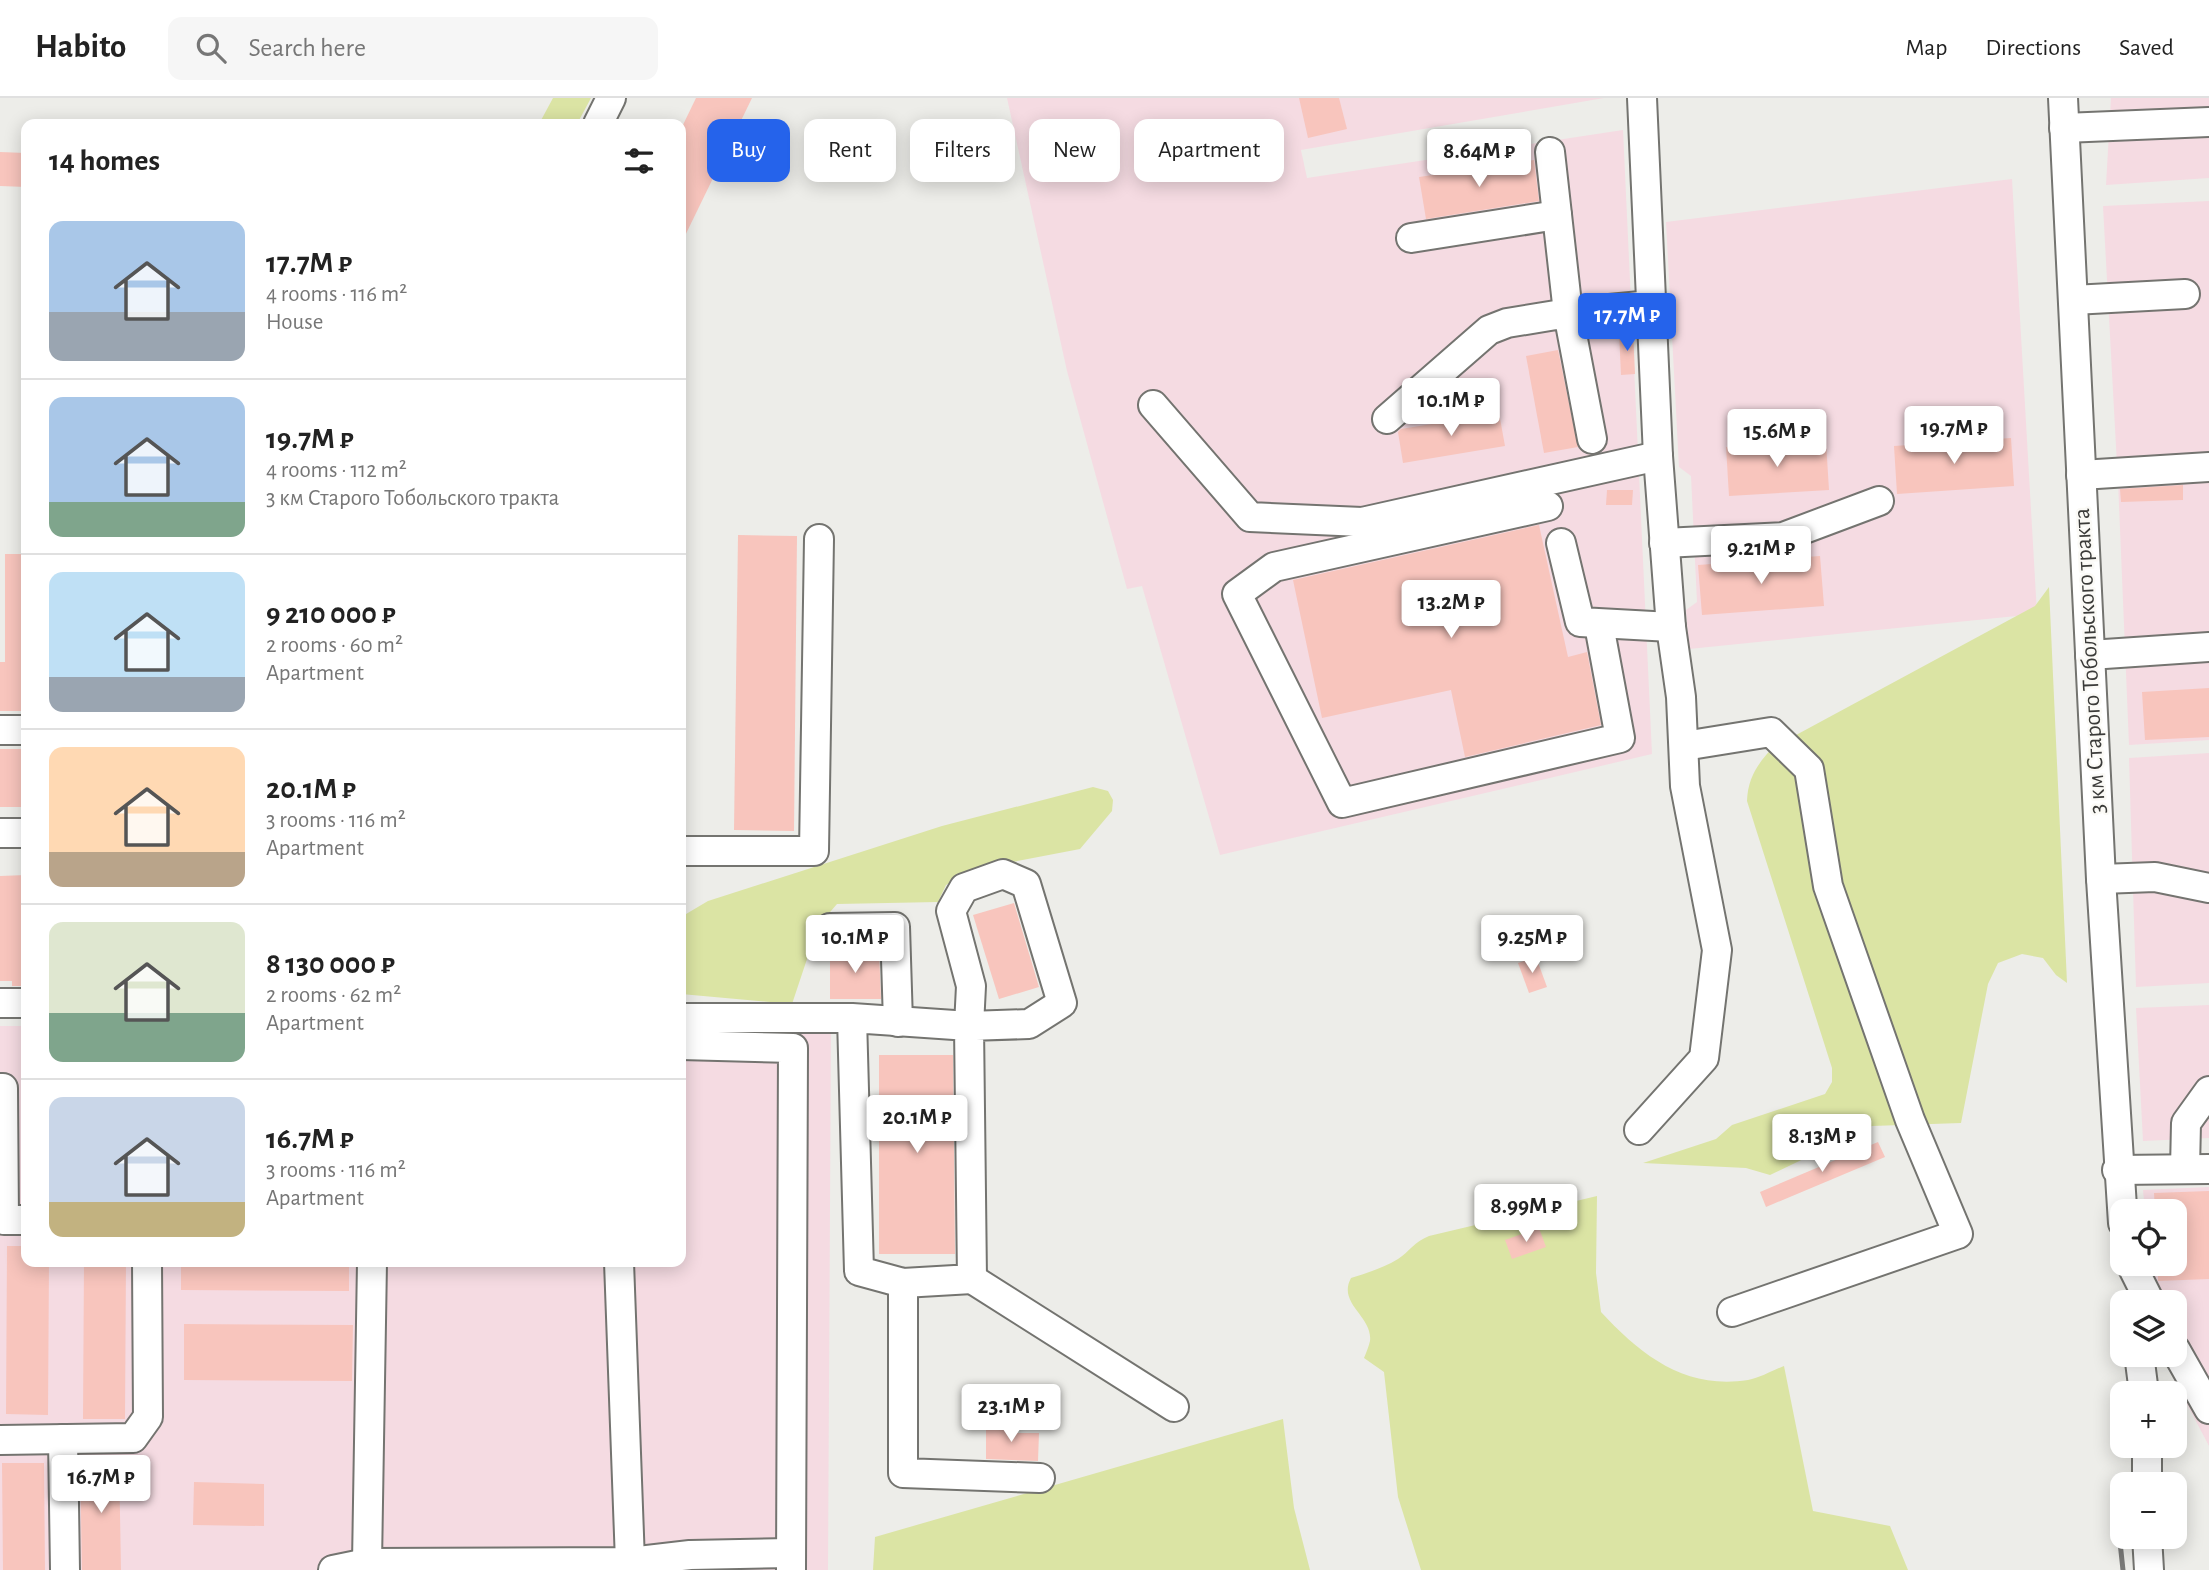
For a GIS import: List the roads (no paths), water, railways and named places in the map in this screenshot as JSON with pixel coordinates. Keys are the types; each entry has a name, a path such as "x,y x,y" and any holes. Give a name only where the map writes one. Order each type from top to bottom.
{"street":[{"path":"600,119 611,98"},
{"path":"1639,1130 1704,1058 1717,950 1685,786 1684,746 1671,627 1657,456 1642,98"},
{"name":"3 км Старого Тобольского тракта","path":"2063,98 2101,879 2121,1199"},
{"path":"2064,128 2209,122"},
{"path":"1550,152 1568,313 1592,439"},
{"path":"1411,239 1557,215"},
{"path":"2073,300 2185,294"},
{"path":"1387,419 1489,330 1507,323 1568,313 1651,305"},
{"path":"1153,405 1250,517 1362,522 1657,456"},
{"path":"2081,475 2209,467"},
{"path":"1664,544 1783,537 1879,501"},
{"path":"1548,506 1275,567 1237,594 1342,803 1620,738 1599,625"},
{"path":"686,851 814,851 819,539"},
{"path":"1561,543 1580,622 1671,627"},
{"path":"2090,655 2209,647"},
{"path":"0,730 21,730"},
{"path":"1684,746 1771,732 1809,769 1828,886 1910,1120 1958,1234 1732,1312"},
{"path":"0,833 21,833"},
{"path":"686,1018 852,1018 970,1026 1029,1024 1062,1003 1026,884 1003,874 964,888 951,911 971,986 970,1026 972,1279"},
{"path":"2101,879 2155,877 2209,888"},
{"path":"830,928 895,927 898,1022"},
{"path":"0,1003 21,1003"},
{"path":"852,1018 859,1271 903,1283 972,1279 1174,1407"},
{"path":"333,1570 367,1563 791,1561 793,1048 686,1045"},
{"path":"0,1088 3,1088 10,1221"},
{"path":"2118,1170 2197,1169 2186,1123 2209,1091"},
{"path":"0,1440 133,1438 148,1417 147,1267"},
{"path":"367,1563 372,1267"},
{"path":"619,1267 630,1562"},
{"path":"903,1283 903,1472 1040,1478"},
{"path":"2185,1367 2209,1409"},
{"path":"63,1439 65,1570"},
{"path":"2148,1549 2149,1570"}],"railway":[{"path":"2121,1549 2123,1570"}]}
